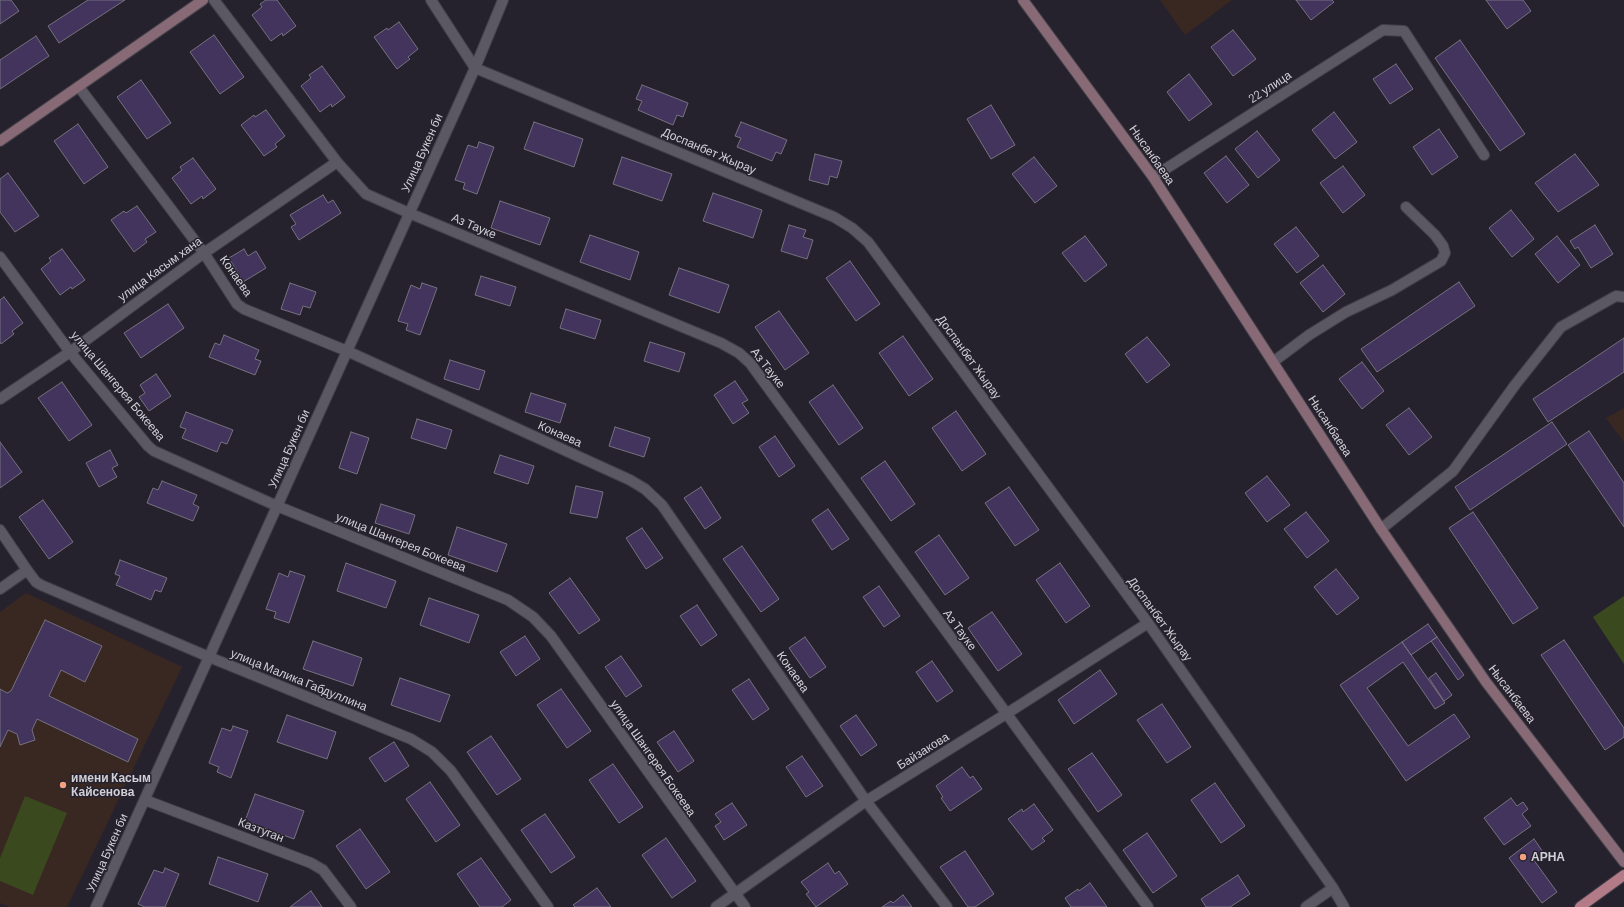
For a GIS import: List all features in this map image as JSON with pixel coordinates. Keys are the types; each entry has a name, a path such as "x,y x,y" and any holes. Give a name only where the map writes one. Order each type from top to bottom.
{"main road":[{"path":"1580,907 1624,875"}],"street":[{"path":"0,141 204,0"},
{"name":"Аз Тауке","path":"214,0 337,162 366,194 721,343 739,353 750,363 1148,907"},
{"path":"431,0 475,68"},
{"name":"Улица Букен би","path":"96,907 475,68 503,0"},
{"name":"Нысанбаева","path":"1023,0 1153,177 1382,529 1486,682 1624,862"},
{"name":"22 улица","path":"1153,177 1383,30 1404,31 1484,155"},
{"name":"Доспанбет Жырау","path":"475,68 827,214 852,228 868,242 1148,623 1333,888 1344,907"},
{"name":"Конаева","path":"80,87 204,253 237,304 244,309 347,351 645,488 662,505 866,801 947,907"},
{"name":"улица Касым хана","path":"0,399 70,352 204,253 337,162"},
{"path":"1273,362 1309,335 1346,312 1392,290 1441,261 1445,253 1443,246 1435,235 1406,207"},
{"name":"улица Шангерея Бокеева","path":"0,257 70,352 148,446 154,451 277,506 508,600 533,617 551,636 745,907"},
{"path":"1382,529 1453,471 1515,385 1561,327 1616,296 1624,297"},
{"name":"улица Малика Габдуллина","path":"0,530 36,582 41,585 209,657 411,739 432,752 451,771 548,907"},
{"path":"0,590 28,570"},
{"name":"Байзакова","path":"716,907 866,801 1148,623"},
{"name":"Казтуган","path":"145,800 311,863 323,870 351,907"},
{"path":"1306,907 1333,888"}],"shaded area":[{"path":"1160,0 1232,0 1185,35"},
{"path":"1624,408 1624,442 1606,418"},
{"name":"имени Касым Кайсенова","path":"26,593 182,667 67,907 10,907 0,903 0,612"}],"green space":[{"path":"1624,596 1624,664 1593,617"},
{"path":"25,796 67,813 33,895 0,881 0,858"}],"building":[{"path":"0,0 11,0 19,11 0,24"},
{"path":"88,0 125,0 59,43 48,26"},
{"path":"266,0 277,0 296,26 283,36 282,33 271,41 252,15 262,7 260,4"},
{"path":"1296,0 1332,0 1334,2 1311,20"},
{"path":"1486,0 1523,0 1531,11 1507,29"},
{"path":"399,22 418,49 408,57 410,59 397,69 374,37 387,28 388,30"},
{"path":"1233,30 1256,59 1233,76 1211,47"},
{"path":"214,35 244,77 220,94 190,52"},
{"path":"36,36 49,56 0,89 0,60"},
{"path":"1460,40 1525,134 1500,151 1435,58"},
{"path":"1396,64 1413,89 1390,104 1373,79"},
{"path":"322,66 345,97 332,107 331,104 320,112 301,86 311,78 309,75"},
{"path":"1189,74 1212,104 1189,121 1167,92"},
{"path":"141,80 171,123 147,139 117,97"},
{"path":"642,85 688,103 683,117 677,115 673,125 638,110 642,101 636,99"},
{"path":"991,105 1015,145 991,159 967,119"},
{"path":"266,110 285,136 275,144 277,147 264,156 241,125 254,115 255,117"},
{"path":"1334,112 1357,142 1335,159 1312,130"},
{"path":"534,122 583,139 574,167 524,149"},
{"path":"741,122 787,140 781,154 776,152 772,161 737,147 741,138 735,136"},
{"path":"78,124 108,167 84,184 54,141"},
{"path":"1439,129 1458,157 1432,175 1413,147"},
{"path":"1257,131 1280,160 1258,178 1235,149"},
{"path":"479,142 494,147 477,194 463,189 465,183 455,180 468,145 477,148"},
{"path":"815,154 842,161 837,178 830,176 828,185 809,180"},
{"path":"1575,154 1599,185 1558,212 1535,183"},
{"path":"1226,156 1249,185 1227,203 1204,173"},
{"path":"622,157 672,174 662,201 613,184"},
{"path":"1034,157 1057,186 1035,203 1012,174"},
{"path":"193,158 216,189 203,199 202,196 191,204 172,178 182,170 180,167"},
{"path":"1343,166 1365,195 1343,213 1320,183"},
{"path":"8,173 39,216 15,232 0,212 0,179"},
{"path":"713,193 762,210 753,238 703,221"},
{"path":"323,195 328,203 333,200 341,213 299,240 291,227 296,224 290,215"},
{"path":"500,201 550,218 540,245 491,228"},
{"path":"137,206 156,232 145,239 147,242 134,252 111,220 124,211 126,213"},
{"path":"1511,210 1534,239 1512,257 1489,228"},
{"path":"789,225 806,230 803,237 813,240 807,259 781,251"},
{"path":"1595,225 1613,254 1591,268 1578,247 1575,249 1570,241"},
{"path":"1296,227 1319,256 1297,273 1274,244"},
{"path":"590,235 639,252 630,280 580,262"},
{"path":"1085,236 1107,265 1085,282 1062,253"},
{"path":"1557,236 1580,265 1558,283 1535,254"},
{"path":"62,249 85,280 72,289 71,287 60,295 41,269 51,261 49,258"},
{"path":"244,249 248,256 256,251 266,268 243,282 229,258"},
{"path":"850,261 880,304 856,321 826,278"},
{"path":"1323,265 1345,294 1323,312 1300,283"},
{"path":"679,268 729,285 719,313 669,295"},
{"path":"481,276 516,287 510,306 475,295"},
{"path":"1459,282 1475,306 1377,372 1361,349"},
{"path":"290,283 316,292 310,308 303,306 300,315 281,309"},
{"path":"422,283 437,288 420,335 406,330 408,324 398,321 411,285 420,289"},
{"path":"4,297 23,323 12,331 14,334 1,344 0,300"},
{"path":"168,304 184,328 141,358 124,333"},
{"path":"566,309 601,320 595,339 560,328"},
{"path":"779,311 809,353 785,370 755,327"},
{"path":"224,335 259,350 255,359 261,361 255,375 209,357 215,343 220,345"},
{"path":"903,336 933,379 909,396 879,353"},
{"path":"1147,337 1170,365 1147,383 1125,354"},
{"path":"1624,338 1624,372 1548,422 1533,399"},
{"path":"650,342 685,353 679,372 644,361"},
{"path":"450,360 485,371 479,390 444,379"},
{"path":"1362,362 1384,391 1362,409 1339,379"},
{"path":"156,374 171,396 149,411 139,397 145,393 140,385"},
{"path":"735,381 748,400 742,403 749,413 733,424 714,395"},
{"path":"62,382 92,425 69,441 38,398"},
{"path":"833,385 863,428 839,445 809,402"},
{"path":"531,393 566,404 560,423 525,412"},
{"path":"1409,408 1432,437 1409,455 1386,425"},
{"path":"956,411 986,454 962,471 932,428"},
{"path":"186,412 233,430 227,444 221,442 217,452 182,438 186,429 180,427"},
{"path":"417,419 452,430 446,449 411,438"},
{"path":"1552,422 1567,444 1470,510 1455,487"},
{"path":"615,427 650,438 644,457 609,446"},
{"path":"1589,431 1624,483 1624,527 1568,445"},
{"path":"351,432 369,438 357,474 339,468"},
{"path":"775,436 795,466 779,477 759,447"},
{"path":"0,442 22,472 0,488"},
{"path":"110,450 118,465 112,468 117,477 99,487 86,463"},
{"path":"500,455 534,466 528,484 494,473"},
{"path":"885,461 915,504 891,521 861,478"},
{"path":"1267,476 1290,505 1267,522 1245,493"},
{"path":"162,481 197,495 193,504 199,507 193,521 147,503 153,488 158,490"},
{"path":"576,486 603,492 597,518 570,513"},
{"path":"701,487 721,518 705,529 684,498"},
{"path":"1009,487 1039,530 1015,546 985,503"},
{"path":"43,500 73,542 49,559 19,517"},
{"path":"381,504 415,515 409,534 375,523"},
{"path":"828,509 849,539 832,550 812,520"},
{"path":"1306,512 1329,541 1307,558 1284,529"},
{"path":"1473,512 1538,608 1513,624 1449,528"},
{"path":"457,527 507,544 497,572 448,555"},
{"path":"642,528 663,558 646,569 626,538"},
{"path":"939,535 969,578 945,595 915,552"},
{"path":"742,546 779,599 761,612 723,559"},
{"path":"120,560 167,578 161,592 155,590 151,600 116,585 120,576 115,574"},
{"path":"346,563 396,581 386,608 337,591"},
{"path":"1060,563 1090,606 1066,623 1036,580"},
{"path":"1336,569 1359,598 1337,615 1314,587"},
{"path":"290,571 305,576 289,623 274,618 276,612 266,609 279,573 288,577"},
{"path":"570,578 600,620 579,634 549,593"},
{"path":"879,586 900,616 884,627 863,597"},
{"path":"429,598 479,615 469,643 420,625"},
{"path":"697,605 717,635 701,646 680,616"},
{"path":"992,612 1022,654 998,671 968,628"},
{"path":"45,620 102,646 85,682 61,670 49,696 138,739 128,762 37,719 32,730 35,740 20,745 17,734 8,730 0,747 0,689 7,693 11,691"},
{"path":"1428,624 1437,637 1411,655 1402,642"},
{"path":"525,636 540,659 516,676 500,652"},
{"path":"805,637 826,667 810,678 789,648"},
{"path":"1437,637 1464,675 1458,680 1431,641"},
{"path":"1564,640 1624,728 1624,737 1605,750 1541,655"},
{"path":"313,641 362,658 353,686 303,669"},
{"path":"1402,642 1445,703 1435,709 1403,662 1367,688 1408,746 1454,714 1470,737 1406,781 1340,685"},
{"path":"621,656 642,686 626,697 605,667"},
{"path":"932,661 953,691 937,702 916,672"},
{"path":"1100,670 1117,694 1074,724 1058,700"},
{"path":"1436,673 1452,695 1444,701 1429,678"},
{"path":"400,678 450,695 440,722 391,705"},
{"path":"749,679 769,709 753,720 732,690"},
{"path":"561,689 591,731 567,748 537,705"},
{"path":"1162,704 1191,747 1167,763 1137,720"},
{"path":"287,715 336,732 327,759 277,742"},
{"path":"856,715 877,745 861,756 840,726"},
{"path":"233,726 248,731 231,778 217,772 219,767 209,763 222,728 231,731"},
{"path":"674,731 694,761 678,772 657,742"},
{"path":"491,736 521,779 497,795 467,752"},
{"path":"394,742 409,766 385,782 369,758"},
{"path":"1092,753 1122,795 1098,812 1068,769"},
{"path":"802,756 823,786 806,797 786,767"},
{"path":"613,764 643,807 619,823 589,780"},
{"path":"962,767 970,778 973,776 982,789 950,811 941,798 943,797 936,786"},
{"path":"430,782 460,825 436,842 406,799"},
{"path":"1215,783 1245,826 1221,843 1191,800"},
{"path":"255,794 304,811 294,839 245,821"},
{"path":"1511,798 1517,806 1523,802 1528,809 1522,814 1531,826 1504,845 1484,818"},
{"path":"732,803 747,825 724,840 715,826 721,822 715,814"},
{"path":"1034,804 1053,830 1042,838 1045,841 1032,850 1008,819 1022,809 1023,812"},
{"path":"545,814 575,857 551,873 521,830"},
{"path":"360,829 390,872 366,889 336,846"},
{"path":"1147,833 1177,876 1153,893 1123,850"},
{"path":"666,838 696,881 672,898 642,855"},
{"path":"1534,839 1543,852 1533,859 1557,892 1542,903 1509,858"},
{"path":"965,851 994,894 975,907 968,907 940,867"},
{"path":"218,857 268,874 258,902 209,884"},
{"path":"481,858 511,900 502,907 480,907 457,874"},
{"path":"828,863 835,874 839,871 848,884 816,907 806,894 809,892 801,882"},
{"path":"165,868 179,874 165,907 145,907 138,904 154,870 163,873"},
{"path":"1238,875 1250,894 1230,907 1206,907 1201,899"},
{"path":"1090,883 1107,907 1071,907 1065,898 1078,889 1079,891"},
{"path":"597,888 611,907 575,907 573,905"},
{"path":"311,891 322,907 290,907"},
{"path":"903,895 912,907 882,907 891,901 893,903"}],"place":[{"name":"имени Касым Кайсенова","path":"63,785"},
{"name":"АРНА","path":"1523,857"}]}
